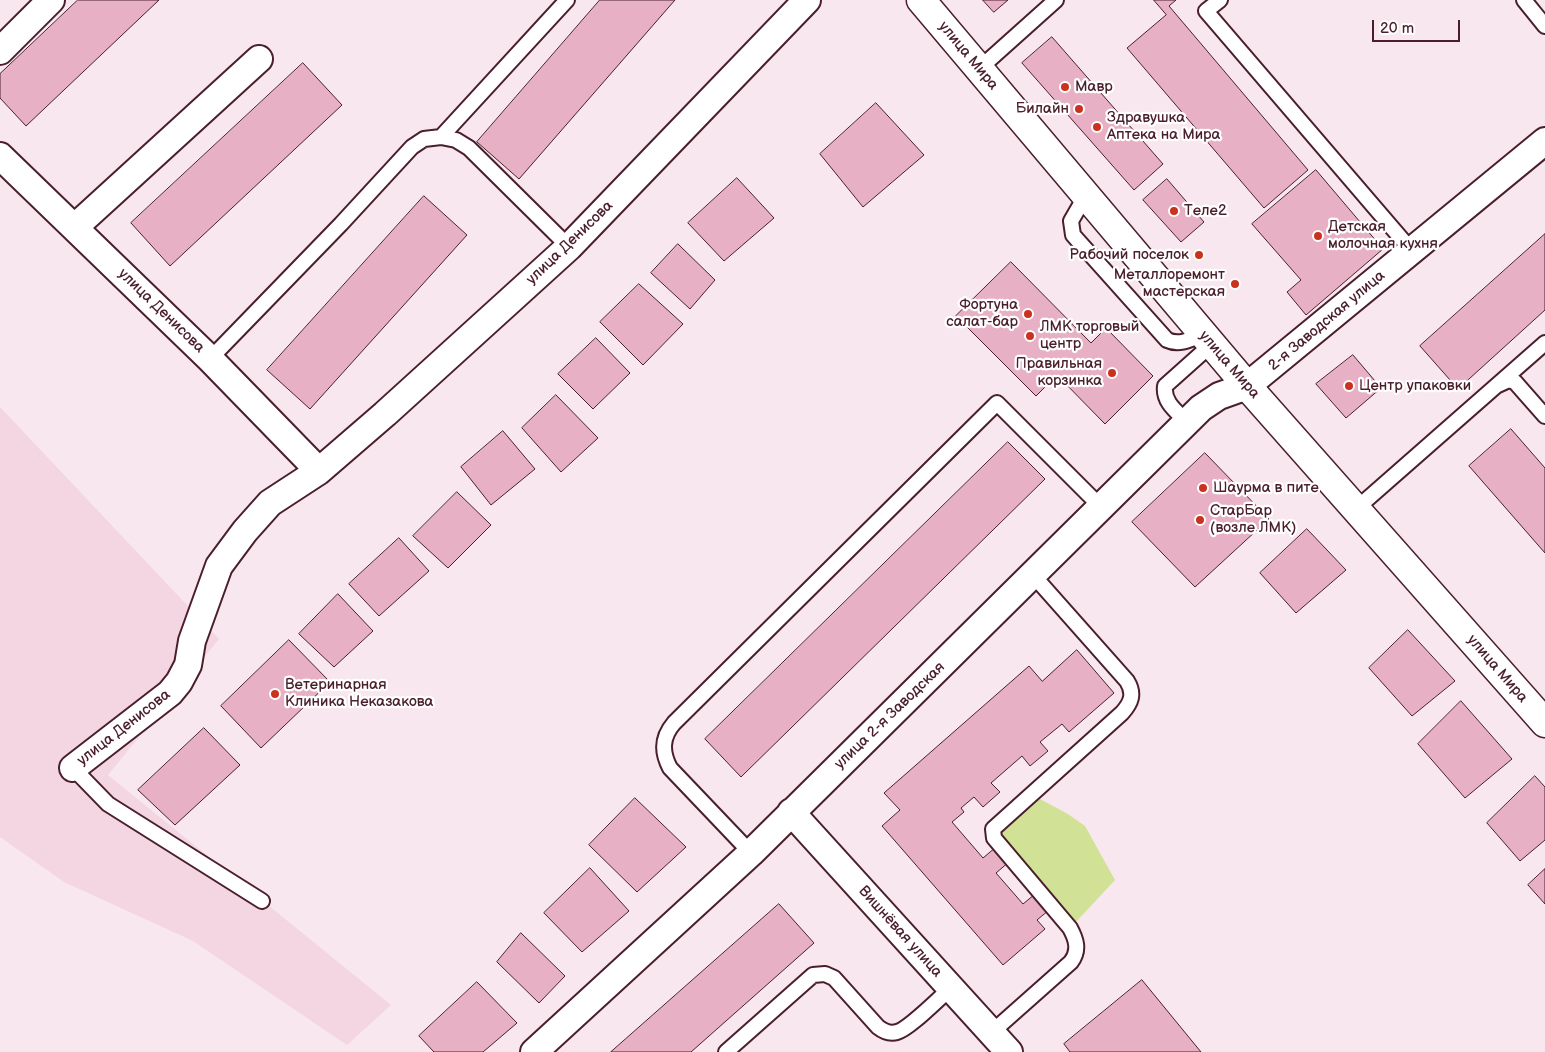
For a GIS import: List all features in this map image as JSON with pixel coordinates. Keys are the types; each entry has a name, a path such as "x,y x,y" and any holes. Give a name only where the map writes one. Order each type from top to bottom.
{"street":[{"path":"0,51 51,0"},
{"name":"улица Денисова","path":"73,768 170,693 179,682 188,666 192,641 219,566 245,531 270,503 319,471 385,414 569,247 807,0"},
{"name":"улица Мира","path":"921,0 1207,339 1545,723"},
{"path":"75,227 259,59"},
{"name":"2-я Заводская улица","path":"1248,386 1545,141"},
{"name":"улица Денисова","path":"0,156 210,360 319,471"},
{"name":"улица 2-я Заводская","path":"534,1052 751,853 1201,408 1219,396 1248,386"},
{"name":"Вишнёвая улица","path":"791,812 1009,1052"}],"lane":[{"path":"441,137 567,0"},
{"path":"979,69 1056,0"},
{"path":"1220,0 1206,12 1412,251"},
{"path":"1524,0 1545,26"},
{"path":"210,360 342,224 417,142 424,139 441,137 456,140 469,148 569,247"},
{"path":"1186,422 1165,397 1165,386 1207,339"},
{"path":"1356,509 1545,343"},
{"path":"1494,388 1505,381 1515,382 1545,416"},
{"path":"751,853 670,768 664,751 664,739 674,723 997,403 1102,507"},
{"path":"991,1033 1071,962 1075,956 1076,946 1076,940 1070,928 994,838 992,829 1122,713 1130,703 1132,694 1127,681 1033,575"},
{"path":"73,768 108,804 262,902"},
{"path":"726,1052 812,975 825,974 834,978 878,1027 892,1033 901,1031 950,988"}],"shaded area":[{"path":"0,407 219,639 108,775 391,1005 347,1045 193,941 64,882 0,837"}],"green space":[{"path":"1038,798 1068,814 1085,826 1115,880 1075,923 997,832"}],"building":[{"path":"78,0 159,0 26,126 0,98 0,74"},
{"path":"600,0 675,0 519,179 477,142"},
{"path":"983,0 1008,0 994,12"},
{"path":"1154,0 1176,0 1169,6 1308,170 1264,208 1127,48 1166,15"},
{"path":"1052,37 1163,164 1134,190 1022,63"},
{"path":"303,63 342,105 170,266 131,223"},
{"path":"876,103 924,155 863,207 820,154"},
{"name":"Детская молочная кухня","path":"1316,170 1383,249 1306,315 1287,292 1301,280 1252,224"},
{"path":"737,178 774,218 724,261 688,223"},
{"name":"Теле2","path":"1167,179 1204,222 1181,242 1143,200"},
{"path":"424,196 467,235 310,409 267,370"},
{"path":"1545,234 1545,310 1458,389 1420,346"},
{"path":"678,244 715,280 690,309 651,273"},
{"name":"ЛМК торговый центр","path":"1011,262 1091,343 1106,328 1153,376 1105,424 1057,375 1036,396 956,316"},
{"path":"639,284 683,324 643,365 600,322"},
{"path":"596,338 630,373 593,409 558,374"},
{"name":"Центр упаковки","path":"1353,355 1381,388 1346,418 1316,384"},
{"path":"556,395 598,438 561,472 522,428"},
{"path":"1511,429 1545,468 1545,553 1469,466"},
{"path":"503,431 535,469 491,505 461,467"},
{"path":"1008,442 1045,479 741,777 705,739"},
{"name":"СтарБар (возле ЛМК)","path":"1205,453 1269,519 1195,587 1132,522"},
{"path":"457,492 491,525 448,568 413,536"},
{"path":"1307,529 1346,570 1296,613 1260,573"},
{"path":"399,538 429,571 379,616 349,584"},
{"path":"338,594 373,631 334,667 299,634"},
{"path":"1408,630 1455,681 1412,716 1369,668"},
{"name":"Ветеринарная Клиника Неказакова","path":"289,640 330,682 261,748 221,706"},
{"path":"1077,650 1114,693 1069,732 1062,724 1040,742 1048,751 1030,766 1022,756 991,783 1000,792 983,807 974,797 961,808 964,812 952,822 983,858 996,847 1009,862 996,873 1023,904 1035,894 1049,910 1037,920 1045,929 1003,965 882,826 900,810 884,793 1029,666 1042,681"},
{"path":"1461,701 1512,759 1465,798 1418,744"},
{"path":"204,728 240,765 175,825 138,790"},
{"path":"1535,776 1545,787 1545,840 1520,861 1487,823"},
{"path":"635,798 686,847 637,892 589,845"},
{"path":"590,868 629,911 582,952 544,913"},
{"path":"1545,869 1545,904 1528,885"},
{"path":"779,904 814,943 691,1052 611,1052"},
{"path":"521,933 565,976 539,1003 497,962"},
{"path":"1142,980 1201,1052 1070,1052 1064,1044"},
{"path":"477,982 517,1023 483,1052 434,1052 419,1036"}],"place":[{"name":"Мавр","path":"1065,87"},
{"name":"Билайн","path":"1079,109"},
{"name":"Здравушка Аптека на Мира","path":"1097,127"},
{"name":"Теле2","path":"1174,211"},
{"name":"Детская молочная кухня","path":"1318,236"},
{"name":"Рабочий поселок","path":"1199,255"},
{"name":"Металлоремонт мастерская","path":"1235,284"},
{"name":"Фортуна салат-бар","path":"1028,314"},
{"name":"ЛМК торговый центр","path":"1030,336"},
{"name":"Правильная корзинка","path":"1112,373"},
{"name":"Центр упаковки","path":"1349,386"},
{"name":"Шаурма в пите","path":"1203,488"},
{"name":"СтарБар (возле ЛМК)","path":"1200,520"},
{"name":"Ветеринарная Клиника Неказакова","path":"275,694"}]}
